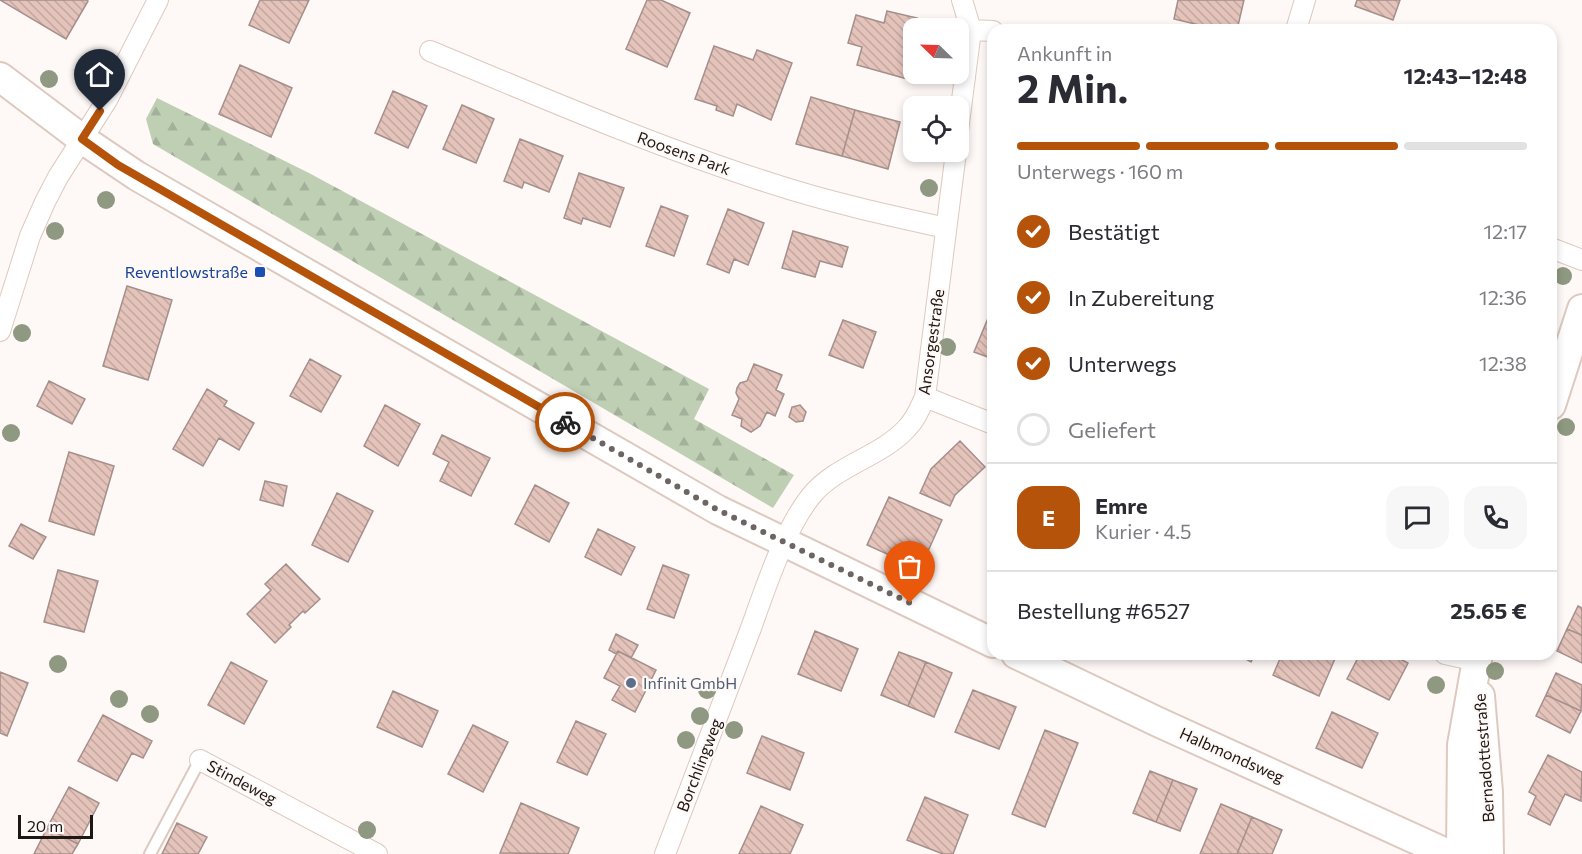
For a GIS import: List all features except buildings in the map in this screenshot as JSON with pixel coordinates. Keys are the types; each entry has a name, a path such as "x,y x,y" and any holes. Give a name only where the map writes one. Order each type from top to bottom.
{"street":[{"path":"0,331 30,236 45,202 107,100 158,0"},
{"path":"962,0 971,30 963,96"},
{"path":"1298,24 1305,0"},
{"path":"971,30 987,31"},
{"name":"Roosens Park","path":"430,51 637,137 770,183 840,204 946,228"},
{"path":"0,77 118,165 708,504 987,640"},
{"name":"Ansorgestraße","path":"785,543 811,496 830,478 895,439 907,429 917,415 925,396 955,162"},
{"path":"1557,250 1582,260"},
{"path":"1557,386 1582,309"},
{"path":"925,396 987,422"},
{"name":"Borchlingweg","path":"665,854 785,543"},
{"name":"Halbmondsweg","path":"1028,660 1168,727 1448,854"},
{"name":"Bernadottestraße","path":"1461,854 1462,745 1478,660"},
{"name":"Bernadottestraße","path":"1478,660 1488,792 1489,854"},
{"name":"Stindeweg","path":"200,760 377,854"}],"lane":[{"name":"Stindeweg","path":"150,854 200,760"}],"green space":[{"path":"157,98 309,173 709,389 694,419 794,475 773,508 153,144 146,119"}],"way so far":[{"path":"565,422 718,510 910,603"}],"place":[{"name":"Reventlowstraße","path":"260,272"},
{"name":"Infinit GmbH","path":"631,683"}],"route":[{"path":"100,111 82,139 118,165 565,422"}]}
